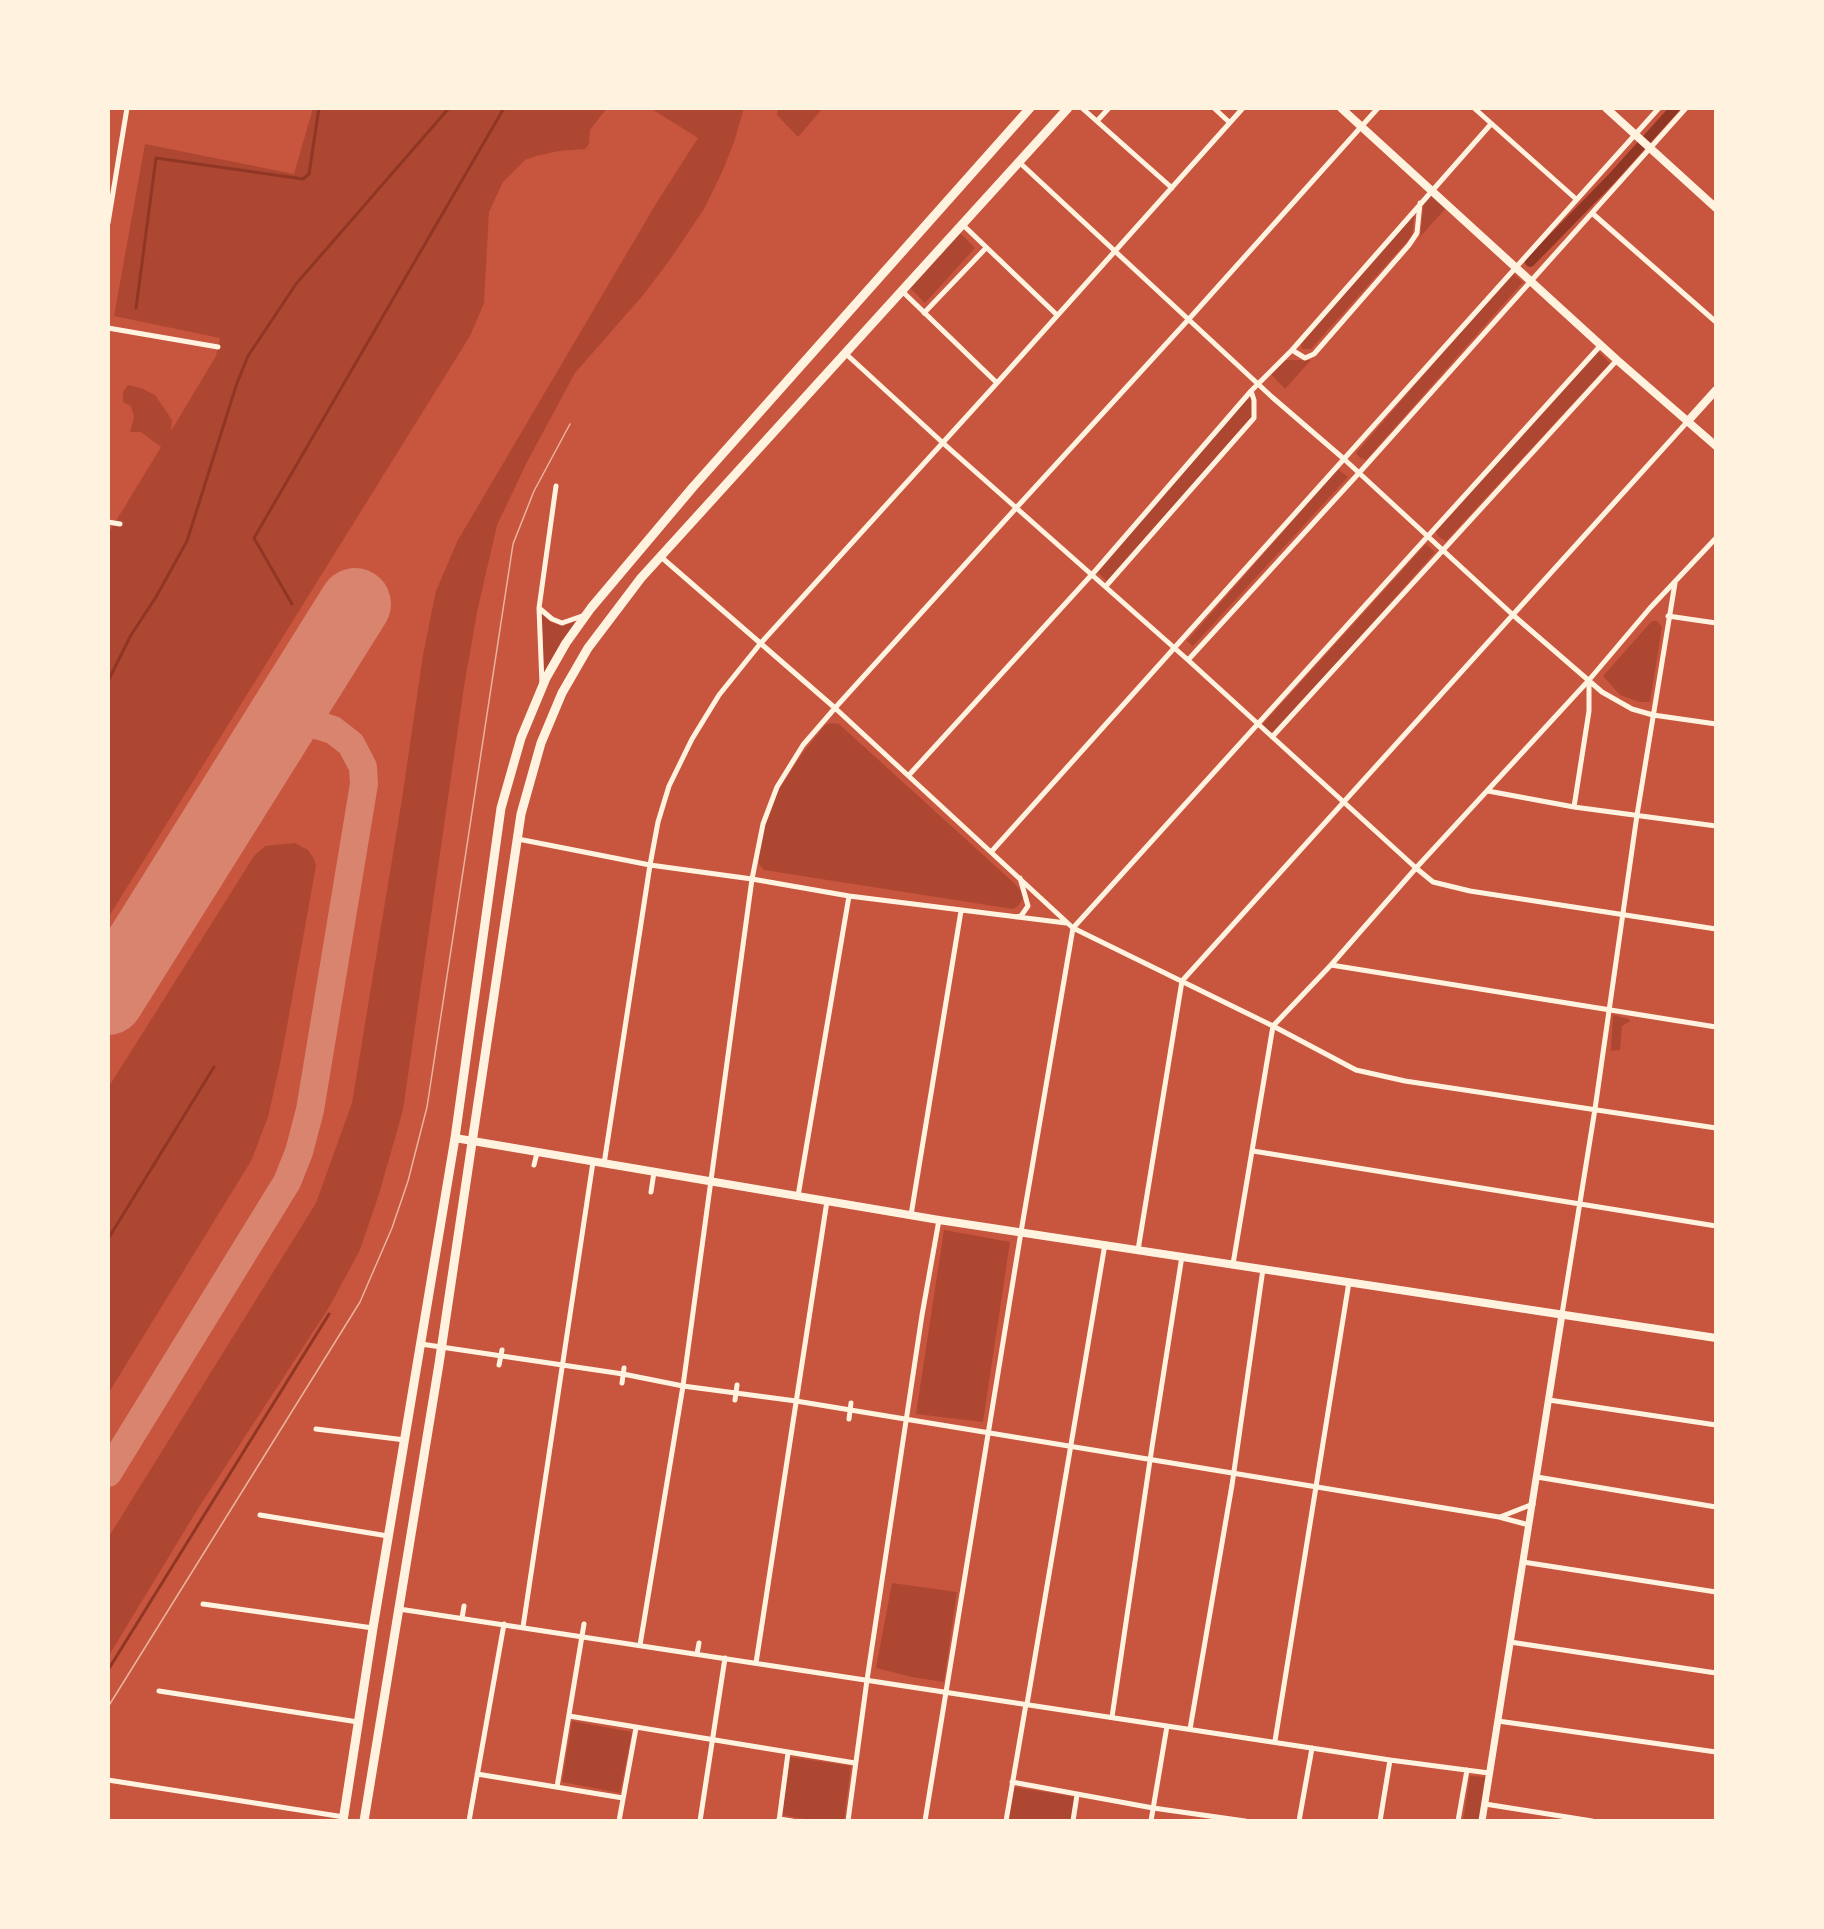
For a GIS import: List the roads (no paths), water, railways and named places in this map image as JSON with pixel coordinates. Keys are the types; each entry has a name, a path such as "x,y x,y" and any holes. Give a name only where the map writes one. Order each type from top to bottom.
{"main road":[{"path":"343,1819 455,1138 501,808 521,738 542,688 566,643 586,614 693,487 1030,108"},
{"path":"364,1821 442,1348 518,839 528,789 541,743 562,693 599,633 633,587 1068,108"},
{"path":"1341,108 1617,360 1716,446"},
{"path":"1606,108 1716,208"},
{"path":"1684,419 1698,410 1716,390"},
{"path":"455,1138 767,1193 827,1201 881,1213 911,1215 1716,1338"}],"street":[{"path":"108,223 127,108"},
{"path":"1082,108 1172,188"},
{"path":"1097,121 1109,108"},
{"path":"1214,108 1229,122"},
{"path":"604,1164 658,822 669,786 687,748 719,695 760,644 1242,108"},
{"path":"640,1645 683,1386 752,879 763,824 777,787 803,745 835,708 1378,108"},
{"path":"1474,108 1576,200"},
{"path":"992,851 1659,108"},
{"path":"1188,660 1359,473 1592,213 1648,147 1686,108"},
{"path":"909,775 1092,574 1251,391 1292,350 1419,203 1491,124"},
{"path":"1019,162 1258,384 1344,459 1513,615 1602,692 1632,709 1653,715 1716,724"},
{"path":"1292,350 1305,358 1309,357 1413,240 1417,233 1419,203"},
{"path":"1592,213 1716,322"},
{"path":"962,224 1058,315"},
{"path":"924,313 987,248"},
{"path":"901,290 997,383"},
{"path":"108,328 218,347"},
{"path":"925,1821 1073,928 1601,345"},
{"path":"845,353 1433,882 1449,887 1716,929"},
{"path":"1272,737 1617,360"},
{"path":"1106,586 1254,418 1254,400 1251,391"},
{"path":"1138,1250 1182,981 1513,615 1684,419"},
{"path":"542,688 538,608 556,486"},
{"path":"108,522 120,524"},
{"path":"1233,1264 1273,1026 1331,965 1650,608 1716,538"},
{"path":"660,556 835,708 1073,928 1273,1026 1356,1070 1381,1077 1716,1128"},
{"path":"1482,1821 1595,1109 1637,814 1675,583"},
{"path":"538,608 552,619 562,623 586,614"},
{"path":"1668,616 1716,623"},
{"path":"1574,807 1589,711 1588,680"},
{"path":"1488,791 1574,807 1716,826"},
{"path":"518,839 650,865 752,879 849,896 1066,923"},
{"path":"1015,918 1021,916 1028,906 1019,876"},
{"path":"798,1196 849,896"},
{"path":"911,1215 962,911"},
{"path":"1331,965 1716,1027"},
{"path":"1253,1151 1716,1226"},
{"path":"534,1165 537,1153"},
{"path":"523,1627 593,1162"},
{"path":"651,1192 654,1172"},
{"path":"756,1663 827,1201"},
{"path":"848,1821 906,1420 939,1220"},
{"path":"1006,1821 1105,1245"},
{"path":"1112,1717 1182,1256"},
{"path":"1190,1729 1233,1474 1263,1269"},
{"path":"1275,1741 1349,1282"},
{"path":"421,1344 501,1353 563,1365 624,1371 736,1396 796,1401 1499,1517 1529,1526"},
{"path":"499,1365 501,1353"},
{"path":"622,1383 624,1371"},
{"path":"736,1396 737,1385"},
{"path":"1549,1400 1716,1425"},
{"path":"849,1419 851,1403"},
{"path":"316,1429 405,1440"},
{"path":"1537,1478 1716,1507"},
{"path":"1499,1517 1533,1504"},
{"path":"260,1515 388,1536"},
{"path":"1523,1562 1716,1592"},
{"path":"203,1604 373,1628"},
{"path":"462,1618 464,1606"},
{"path":"399,1609 1390,1760 1489,1773"},
{"path":"469,1821 468,1808 477,1774 504,1624"},
{"path":"557,1787 584,1624"},
{"path":"1510,1642 1716,1673"},
{"path":"697,1654 699,1643"},
{"path":"700,1821 725,1659"},
{"path":"808,1671 810,1663"},
{"path":"486,1691 493,1687"},
{"path":"159,1691 358,1722"},
{"path":"569,1716 855,1763"},
{"path":"1498,1721 1716,1752"},
{"path":"1151,1821 1167,1726"},
{"path":"619,1821 636,1728"},
{"path":"1299,1821 1312,1748"},
{"path":"475,1753 481,1749"},
{"path":"788,1753 779,1820 792,1821"},
{"path":"1380,1821 1390,1760"},
{"path":"1458,1821 1467,1770"},
{"path":"477,1774 623,1798"},
{"path":"108,1780 343,1819"},
{"path":"1012,1782 1154,1808 1245,1821"},
{"path":"1073,1821 1077,1795"},
{"path":"1485,1804 1592,1821"}],"waterway":[{"path":"136,308 156,158 303,179 309,174 319,108"},
{"path":"108,681 131,635 156,597 187,541 237,383 248,356 296,284 449,108"},
{"path":"292,604 254,538 504,108"},
{"path":"1530,262 1612,178 1675,108"},
{"path":"108,1239 214,1067"},
{"path":"108,1670 329,1314"}],"tram line":[{"path":"108,1707 360,1302 392,1228 408,1181 427,1107 513,544 534,491 570,424"}]}
